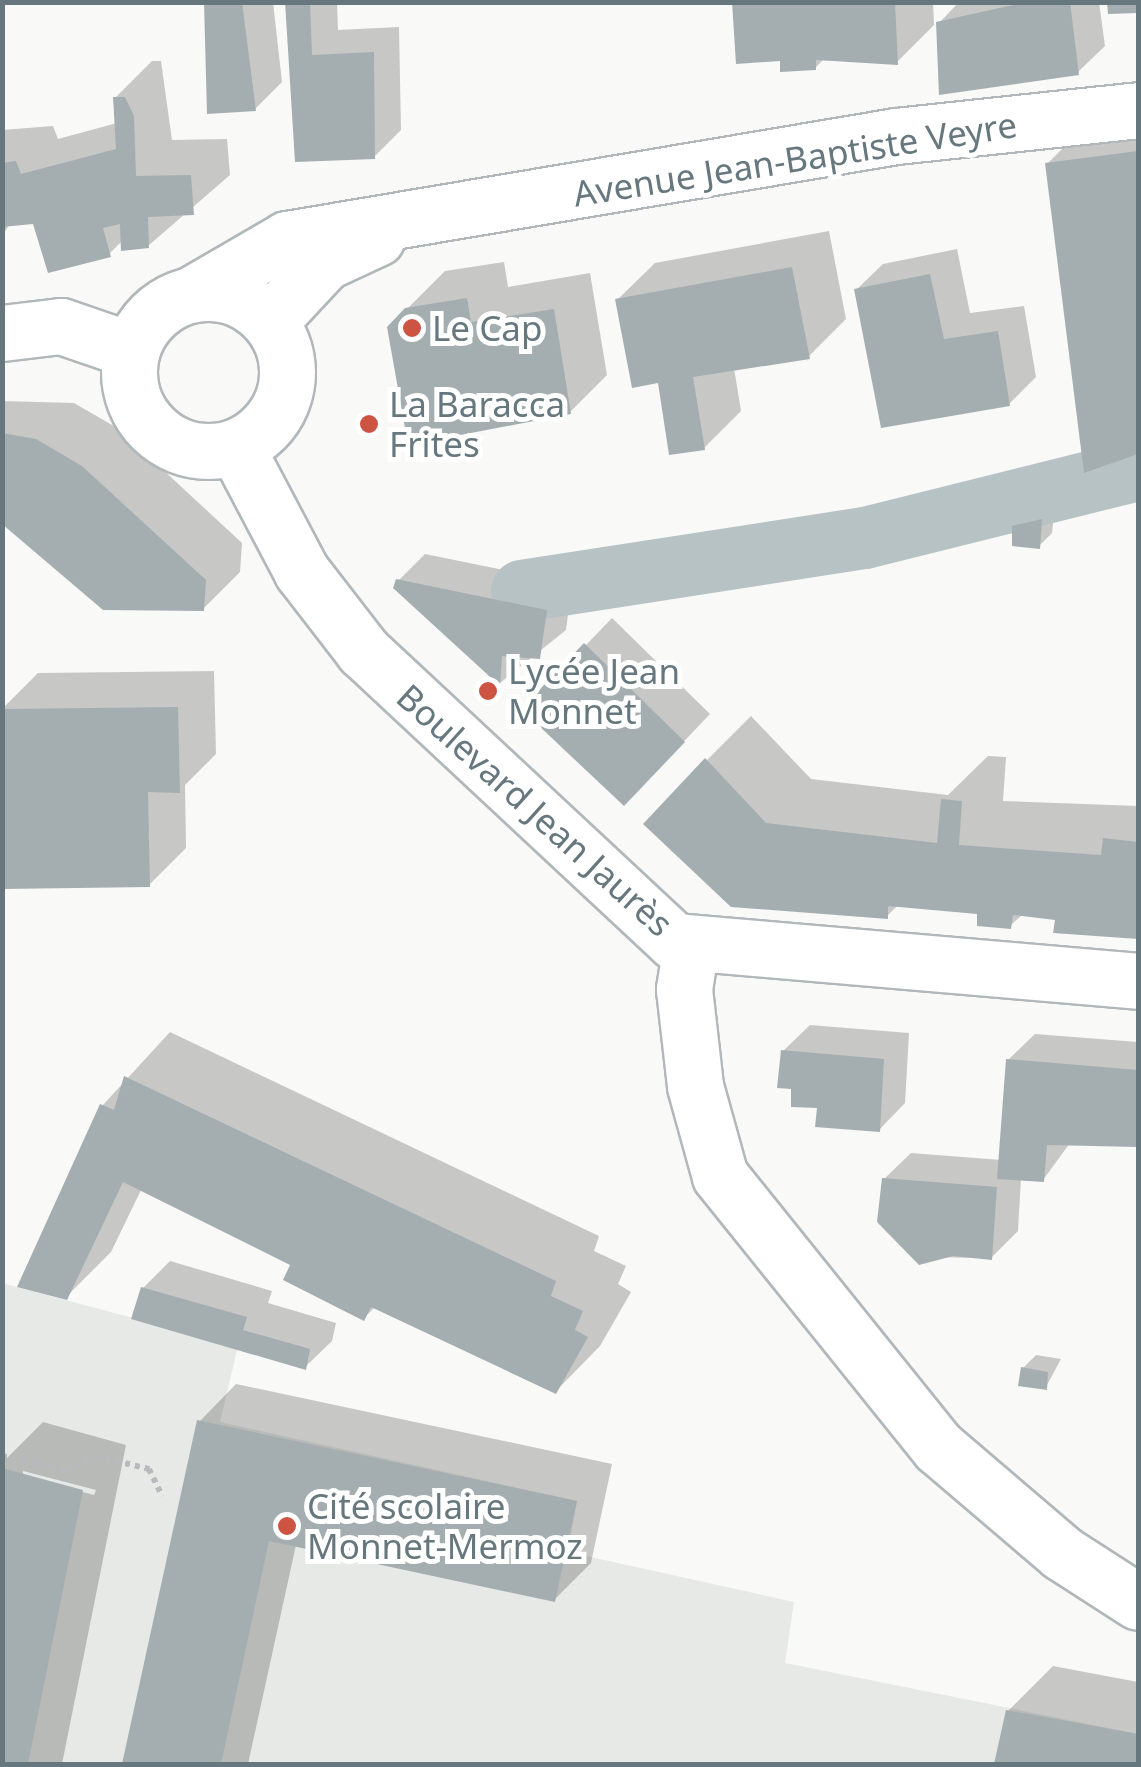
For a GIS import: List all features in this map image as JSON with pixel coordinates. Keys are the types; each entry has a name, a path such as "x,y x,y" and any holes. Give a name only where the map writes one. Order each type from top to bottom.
{"main road":[{"name":"Avenue Jean-Baptiste Veyre","path":"194,293 287,240 896,136 1138,110"},
{"name":"Avenue Jean-Baptiste Veyre","path":"270,321 325,262 473,211"},
{"path":"194,293 236,297 270,321 288,368 285,392 258,434 236,447 187,449 146,422 132,400 131,350 154,312 194,293"},
{"path":"2,333 61,326 131,350"},
{"name":"Boulevard Jean Jaurès","path":"236,447 302,572 363,651 674,940 1138,982"},
{"path":"691,944 684,989 695,1086 720,1176 938,1447 1062,1552 1138,1602"}],"path":[{"path":"2,1456 66,1470 96,1456 149,1469 162,1496"}],"shaded area":[{"name":"Cité scolaire Monnet-Mermoz","path":"2,1283 238,1346 220,1422 577,1501 568,1552 794,1602 785,1663 1138,1734 1138,1764 3,1764"}],"building":[{"path":"204,2 242,2 256,111 207,114"},
{"path":"285,2 310,2 312,55 374,52 375,159 295,162"},
{"path":"732,2 895,2 898,65 816,60 816,70 780,72 780,61 736,64"},
{"path":"1027,2 1070,2 1079,75 939,95 936,22"},
{"path":"1107,2 1138,2 1138,13 1108,14"},
{"path":"113,97 125,97 134,116 136,176 191,175 194,215 148,217 149,248 121,251 120,224 103,228 111,257 48,273 33,224 2,227 2,163 16,161 21,174 116,149"},
{"path":"1138,151 1138,454 1084,473 1045,163"},
{"path":"792,267 810,359 693,377 705,450 669,455 658,383 632,388 615,299"},
{"path":"930,274 944,339 998,331 1010,406 881,428 854,289"},
{"path":"467,298 471,322 554,309 571,414 408,445 387,327 405,308"},
{"path":"2,433 36,439 82,466 206,580 204,611 103,610 2,524"},
{"path":"1042,519 1040,549 1012,546 1012,526"},
{"path":"396,579 547,610 540,659 502,656 500,686 393,588"},
{"path":"584,643 685,742 624,806 521,709"},
{"path":"178,707 180,793 148,792 150,887 2,889 2,709"},
{"path":"705,758 766,823 937,843 941,799 962,801 959,845 1101,855 1103,838 1138,842 1138,939 1053,933 1055,920 1013,915 1011,929 977,926 977,914 888,906 888,919 731,907 643,824"},
{"path":"781,1050 884,1059 880,1132 815,1127 817,1108 791,1107 791,1089 777,1088"},
{"path":"1006,1059 1138,1070 1138,1147 1047,1145 1044,1182 997,1179"},
{"path":"124,1076 556,1281 551,1296 583,1311 575,1330 588,1337 556,1394 371,1307 364,1321 283,1280 290,1265 123,1182 67,1300 17,1287 100,1104 114,1110"},
{"path":"882,1178 997,1187 992,1260 953,1256 919,1265 877,1222"},
{"path":"141,1287 247,1317 243,1330 310,1349 306,1370 131,1319"},
{"path":"1021,1367 1048,1372 1047,1390 1018,1386"},
{"path":"197,1420 577,1501 555,1602 269,1541 221,1764 122,1764"},
{"path":"2,1468 83,1490 28,1764 2,1764"},
{"path":"1006,1710 1138,1734 1138,1764 994,1764"}],"waterway":[{"path":"522,591 865,538 1138,470"}],"place":[{"name":"Le Cap","path":"412,328"},
{"name":"La Baracca Frites","path":"369,424"},
{"name":"Lycée Jean Monnet","path":"488,691"},
{"name":"Cité scolaire Monnet-Mermoz","path":"287,1526"}]}
